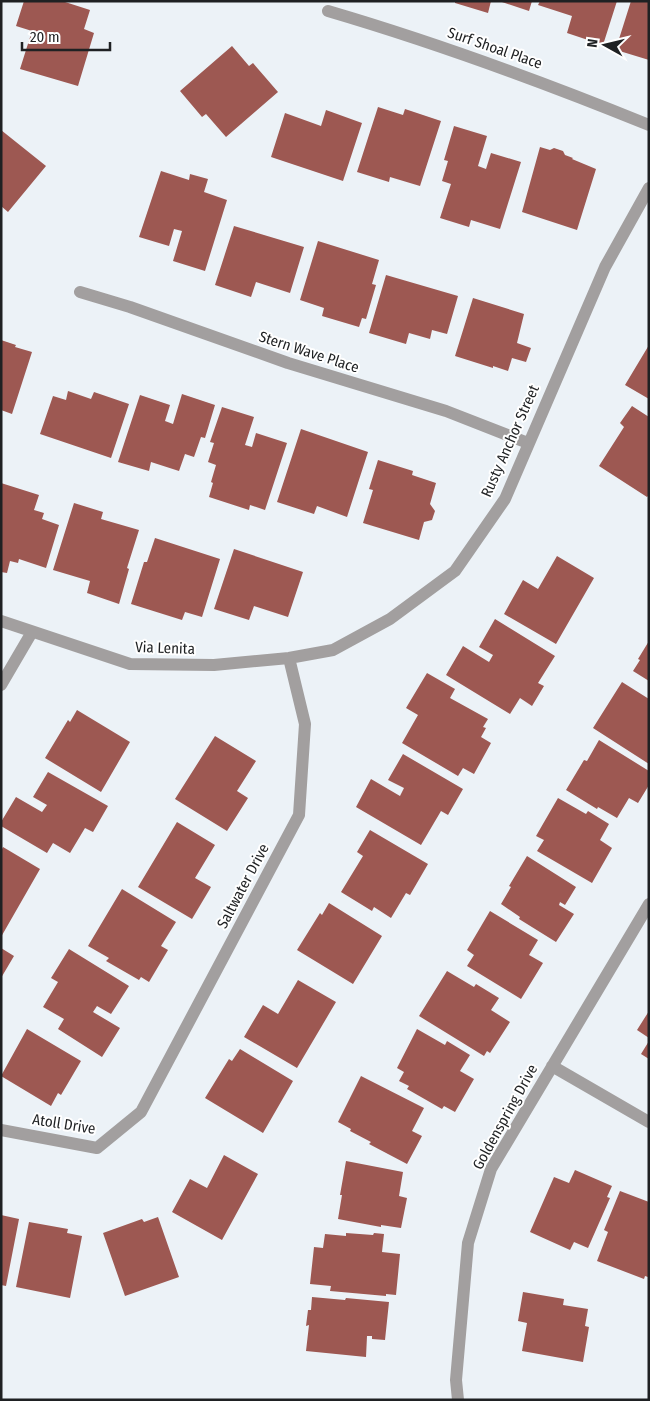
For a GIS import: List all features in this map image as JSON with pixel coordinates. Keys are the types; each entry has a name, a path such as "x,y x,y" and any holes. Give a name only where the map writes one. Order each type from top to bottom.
{"street":[{"name":"Surf Shoal Place","path":"328,11 398,32 537,80 649,124"},
{"name":"Rusty Anchor Street","path":"333,650 390,619 455,571 505,499 606,267 649,188"},
{"name":"Stern Wave Place","path":"80,292 288,363 446,411 528,443"},
{"name":"Via Lenita","path":"1,621 130,664 214,665 289,658 333,650"},
{"path":"1,685 32,632"},
{"name":"Saltwater Drive","path":"141,1112 299,815 305,724 289,658"},
{"name":"Goldenspring Drive","path":"458,1400 456,1380 468,1243 491,1169 649,904"},
{"path":"552,1066 649,1122"},
{"name":"Atoll Drive","path":"1,1130 97,1148 141,1112"}],"building":[{"path":"24,1 62,1 90,10 84,29 94,33 78,86 20,69 32,31 16,26"},
{"path":"455,1 491,1 488,13 455,3"},
{"path":"499,1 532,1 529,11"},
{"path":"540,1 617,1 603,45 567,33 572,16 538,5"},
{"path":"631,1 649,1 649,60 613,49 617,39 619,39"},
{"path":"232,46 249,66 253,63 278,92 226,137 206,114 202,117 180,91"},
{"path":"378,107 403,115 405,109 441,121 420,186 390,177 389,182 357,172"},
{"path":"326,110 362,123 343,181 271,157 285,113 321,126"},
{"path":"454,126 487,136 478,166 486,169 491,153 521,162 500,229 471,220 469,227 440,218 451,184 442,181 448,161 444,160"},
{"path":"1,130 46,166 8,212 1,206"},
{"path":"540,147 563,151 565,155 572,159 596,169 577,230 522,212"},
{"path":"161,171 189,180 190,174 208,179 204,192 227,200 205,271 173,261 182,231 174,229 169,246 139,237"},
{"path":"234,226 304,247 290,293 256,282 251,297 215,285"},
{"path":"318,241 379,260 372,284 376,285 366,319 362,318 359,327 322,316 324,308 300,300"},
{"path":"386,275 458,296 447,334 432,330 430,339 409,333 406,344 369,333"},
{"path":"473,298 524,314 517,343 531,348 526,362 512,358 508,371 455,356"},
{"path":"1,340 32,352 12,414 1,410"},
{"path":"649,345 649,399 625,385"},
{"path":"68,391 91,399 94,392 129,404 111,458 40,434 53,396 66,400"},
{"path":"182,394 215,405 205,438 201,437 194,457 185,454 179,471 151,462 149,471 118,462 140,395 170,405 165,421 173,424"},
{"path":"632,406 649,417 649,495 647,497 599,466 624,427 620,423"},
{"path":"222,407 254,417 245,445 252,447 256,433 287,443 265,510 250,505 249,510 209,497 216,465 208,462 214,443 210,442"},
{"path":"301,429 368,452 347,517 317,506 314,514 277,502"},
{"path":"378,460 413,471 412,475 436,483 430,504 435,511 432,520 424,522 419,540 363,523 373,490 369,489"},
{"path":"1,483 39,495 34,510 44,513 42,519 59,525 46,568 19,559 18,563 10,561 7,573 1,572"},
{"path":"74,503 103,512 101,519 139,530 127,568 129,569 119,604 87,593 90,581 53,570"},
{"path":"155,538 220,559 202,617 185,612 182,620 131,604 144,562 147,562"},
{"path":"234,549 303,572 288,617 254,606 249,620 214,609"},
{"path":"557,556 594,578 556,644 504,614 523,580 538,589"},
{"path":"495,619 555,656 538,683 544,686 532,706 520,698 510,714 446,675 463,646 489,662 493,655 479,647"},
{"path":"649,641 649,681 633,671"},
{"path":"427,673 455,689 450,698 488,719 483,727 486,728 481,737 491,743 474,774 463,768 458,776 402,743 418,715 406,708"},
{"path":"622,682 649,699 649,764 593,728"},
{"path":"77,710 130,742 101,792 45,758 68,720 70,722"},
{"path":"215,736 256,761 237,791 248,798 227,831 175,799"},
{"path":"599,740 649,771 649,785 638,803 629,798 617,818 598,807 597,809 566,790 584,760 587,761"},
{"path":"403,754 463,789 448,815 441,811 421,845 356,807 371,779 400,796 404,788 388,780"},
{"path":"48,772 108,806 93,832 85,828 70,853 53,843 47,853 1,826 1,822 16,797 42,812 47,805 33,797"},
{"path":"558,798 586,814 588,811 609,824 600,840 612,848 592,883 537,851 544,840 536,836"},
{"path":"177,822 215,845 195,878 211,887 192,919 138,887"},
{"path":"370,830 428,864 410,895 406,893 391,918 374,907 372,911 341,892 363,856 357,852"},
{"path":"3,847 40,869 1,937 1,851"},
{"path":"527,856 576,887 565,905 560,902 559,905 574,914 556,942 519,919 520,917 501,904 511,887 509,886"},
{"path":"122,889 176,922 161,946 168,950 149,982 141,977 139,980 106,961 109,958 88,946"},
{"path":"329,903 382,936 353,984 297,950 320,913 322,915"},
{"path":"490,911 538,940 529,955 543,963 521,999 467,966 474,955 467,950"},
{"path":"1,948 14,956 1,978"},
{"path":"69,949 129,986 111,1014 97,1006 93,1012 120,1028 102,1057 58,1029 64,1019 43,1007 58,982 51,978"},
{"path":"447,971 474,987 476,984 499,998 491,1010 510,1022 490,1053 487,1051 484,1056 419,1016"},
{"path":"298,980 336,1002 297,1068 244,1037 263,1005 278,1014"},
{"path":"649,1011 649,1038 637,1030"},
{"path":"27,1029 81,1061 61,1095 58,1093 51,1106 1,1076"},
{"path":"417,1029 445,1045 447,1041 470,1055 460,1071 474,1079 455,1112 444,1106 442,1109 407,1089 409,1086 399,1081 404,1072 397,1068"},
{"path":"649,1041 649,1059 641,1054"},
{"path":"240,1049 293,1081 263,1133 205,1098 229,1059 232,1061"},
{"path":"361,1076 424,1108 412,1131 422,1136 407,1164 369,1144 371,1142 338,1122"},
{"path":"224,1155 258,1174 222,1240 172,1212 190,1179 207,1188"},
{"path":"346,1161 403,1172 399,1196 407,1198 401,1228 381,1225 381,1227 338,1219"},
{"path":"575,1170 612,1186 607,1197 610,1198 588,1248 574,1242 570,1250 530,1232 554,1177 569,1183"},
{"path":"620,1191 649,1202 649,1276 645,1276 644,1279 597,1261 608,1232 604,1230"},
{"path":"1,1215 19,1219 6,1286 1,1285"},
{"path":"158,1217 179,1277 125,1296 103,1233 142,1219 144,1222"},
{"path":"29,1222 68,1229 67,1233 82,1236 70,1298 16,1287"},
{"path":"346,1233 384,1234 382,1252 400,1254 396,1295 386,1294 386,1296 330,1291 331,1286 310,1284 314,1247 323,1248 325,1234 346,1236"},
{"path":"523,1292 564,1299 563,1305 588,1309 585,1326 589,1327 583,1362 522,1351 527,1323 518,1321"},
{"path":"312,1297 389,1302 385,1340 372,1339 372,1336 367,1336 366,1357 306,1351 309,1325 306,1326 308,1310 311,1310"}]}
